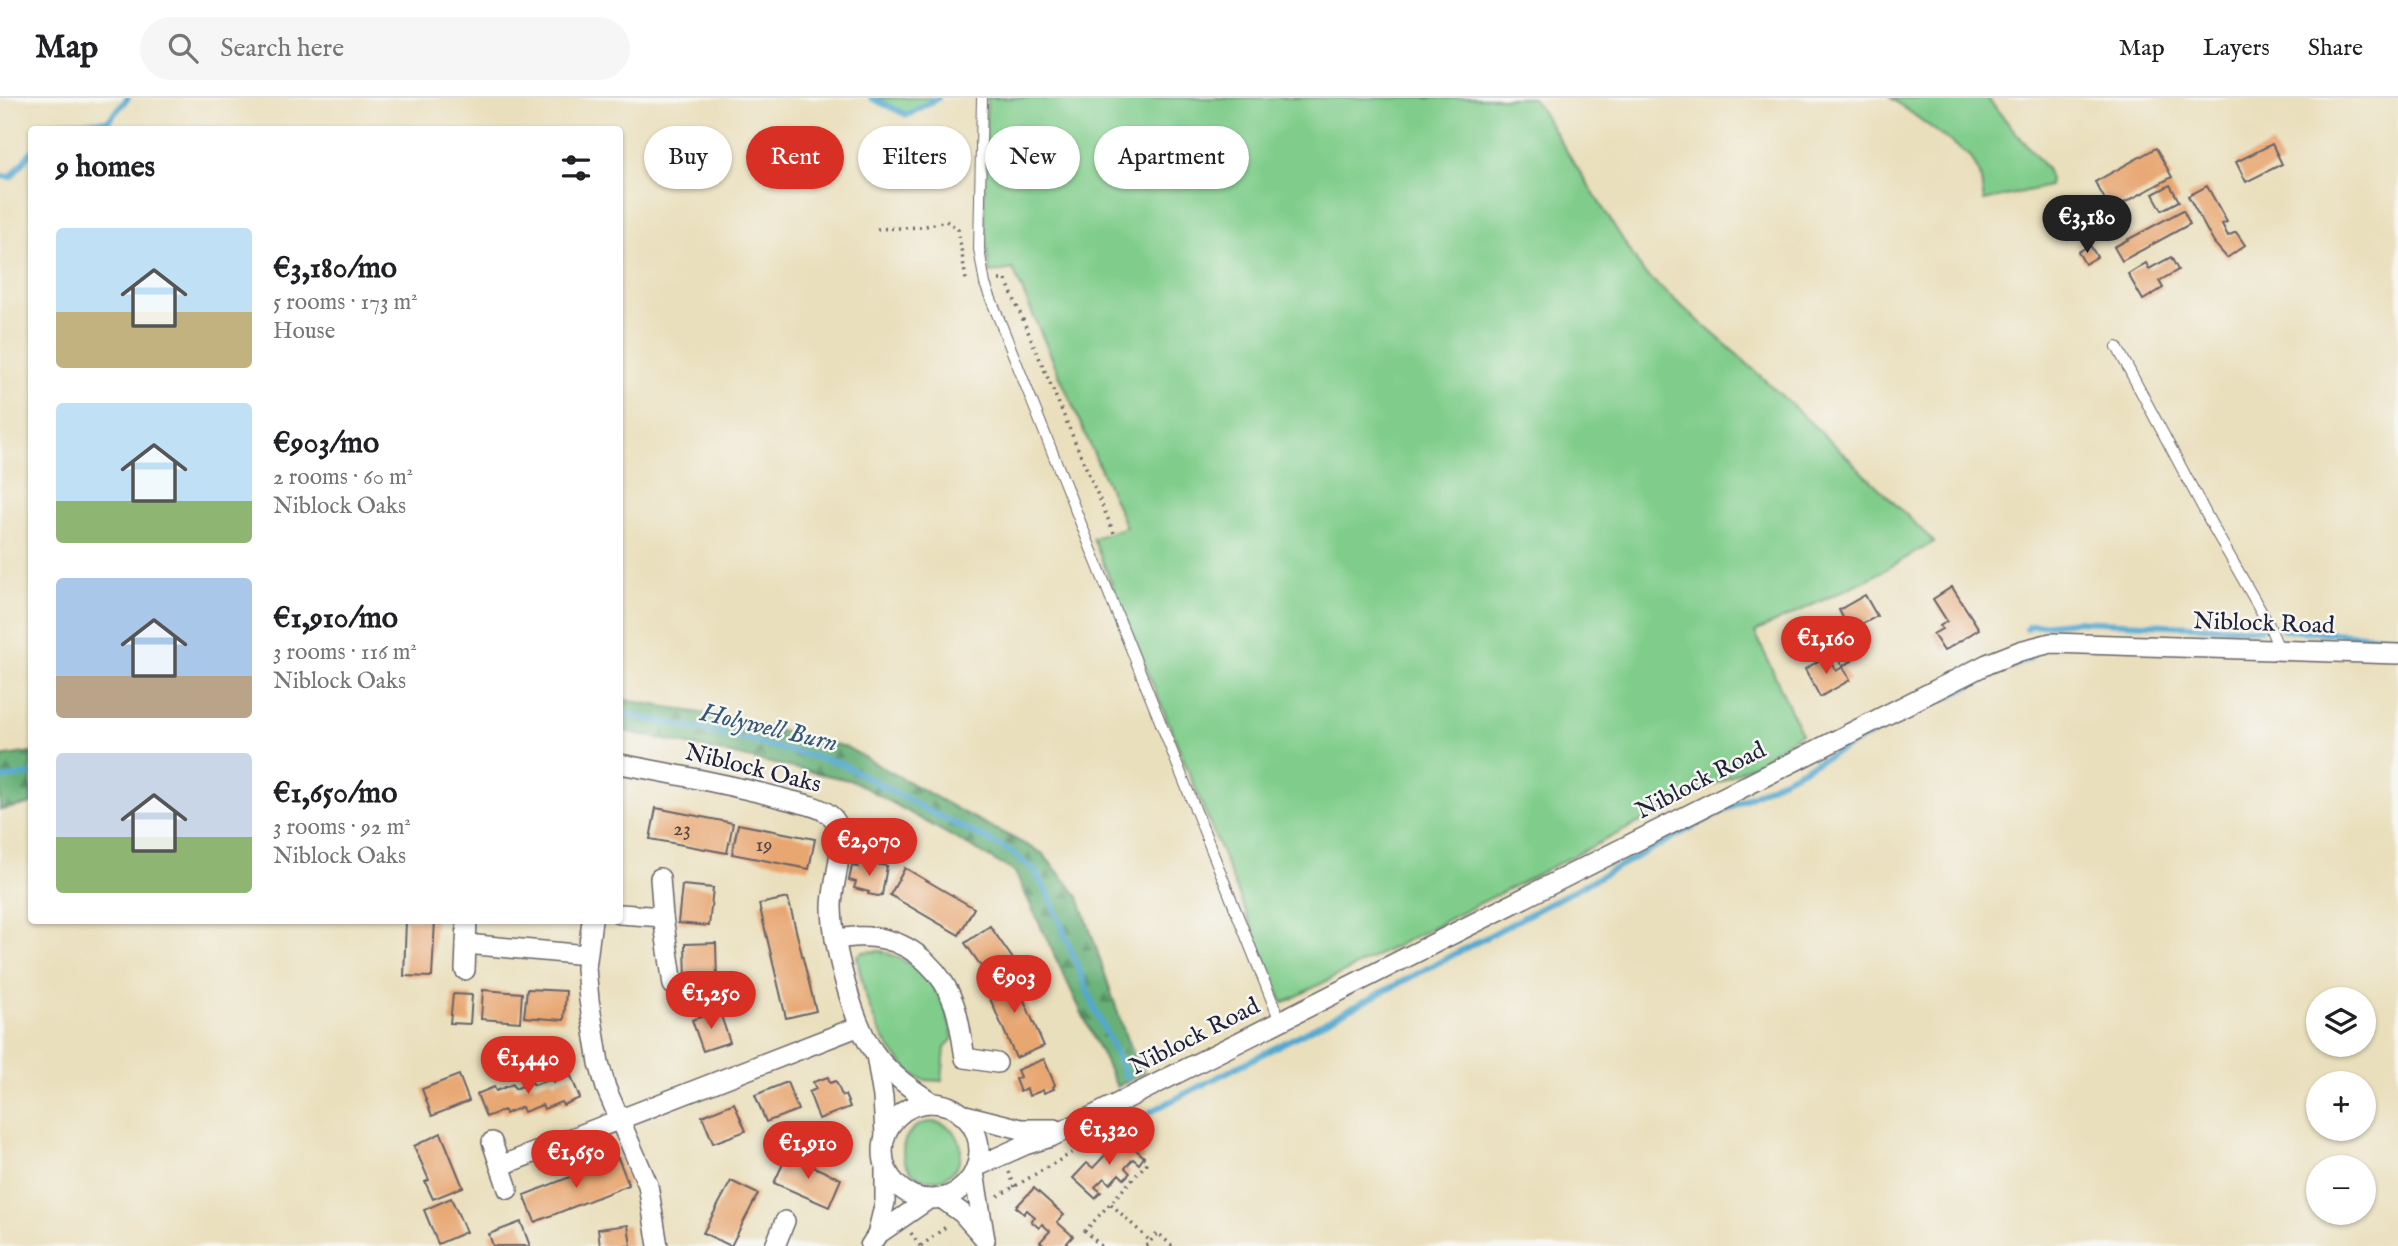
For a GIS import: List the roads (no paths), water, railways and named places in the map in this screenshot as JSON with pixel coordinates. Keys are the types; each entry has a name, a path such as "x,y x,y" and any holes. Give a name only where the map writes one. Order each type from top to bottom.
{"street":[{"name":"Niblock Road","path":"975,1169 1002,1154 1051,1137 1987,664 2020,651 2051,643 2398,654"},
{"name":"Niblock Oaks","path":"623,765 732,786 825,811 833,818 841,833 832,904 835,939 860,1026 876,1055 908,1086 933,1103"},
{"path":"660,878 673,985"},
{"path":"623,914 663,917"},
{"path":"465,970 467,924"},
{"path":"591,924 587,955 589,1000 599,1063 606,1088 648,1185 658,1246"},
{"path":"835,939 884,939 919,955 949,991 960,1025 965,1058 997,1063"},
{"path":"466,944 587,955"},
{"path":"500,1166 860,1026"},
{"name":"Niblock Oaks","path":"876,1055 886,1135"},
{"path":"933,1103 948,1106 972,1125 978,1140 979,1155 975,1169 963,1187 935,1199 874,1241 885,1202 883,1150 893,1121 904,1111 918,1105 933,1103"},
{"name":"Niblock Road","path":"961,1114 1021,1129 1067,1129"},
{"path":"492,1142 508,1189"},
{"path":"885,1165 891,1178 901,1189 915,1196 935,1199 962,1213 987,1243"},
{"path":"975,1169 987,1243"}],"lane":[{"path":"982,98 979,249 985,284 1280,1021"},
{"path":"2117,346 2212,526 2269,625 2279,649"}],"waterway":[{"path":"56,126 60,123 108,121 128,98"},
{"path":"871,98 907,115 938,98"},
{"path":"0,176 11,177 28,156"},
{"path":"2027,629 2030,626 2077,621 2260,629"},
{"path":"2283,630 2398,637"},
{"path":"1150,1112 1810,765 2030,658"},
{"name":"Holywell Burn","path":"623,714 840,763 1010,851 1035,871 1050,898 1095,1009 1127,1078"},
{"name":"Holywell Burn","path":"0,779 28,775"}]}
